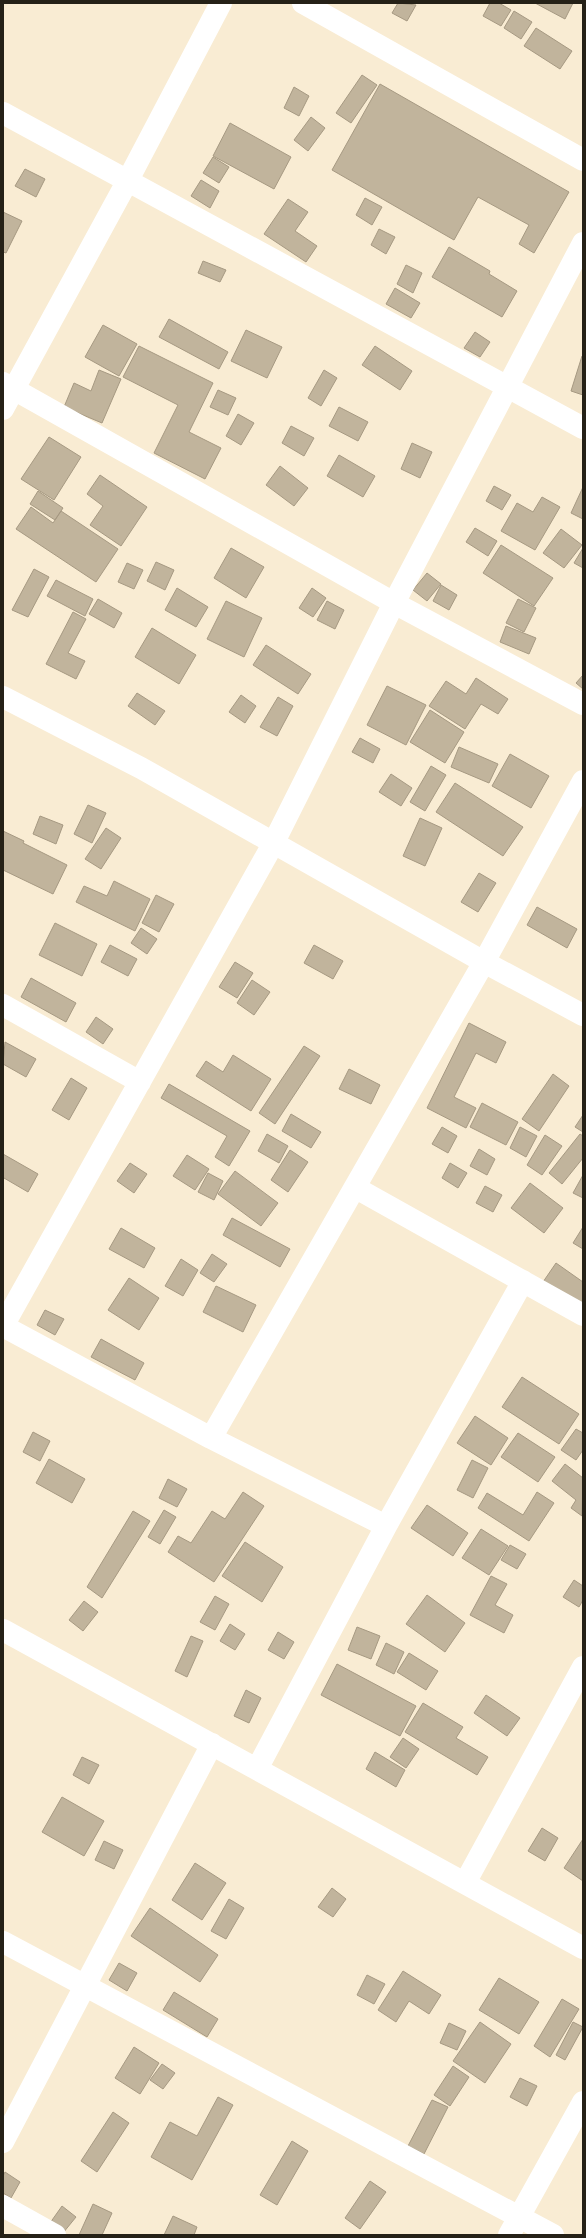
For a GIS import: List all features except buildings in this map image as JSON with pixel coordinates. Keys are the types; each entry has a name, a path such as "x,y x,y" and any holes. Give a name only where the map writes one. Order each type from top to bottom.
{"street":[{"path":"3,408 8,386 128,180 221,3"},
{"path":"303,3 583,160"},
{"path":"3,113 583,428"},
{"path":"386,1526 211,1438 3,1326 273,844 394,603 583,243"},
{"path":"8,386 394,603 583,704"},
{"path":"3,697 141,768 484,962 583,1015"},
{"path":"211,1438 356,1188 484,962 583,781"},
{"path":"3,1005 140,1082"},
{"path":"356,1188 583,1315"},
{"path":"257,1769 386,1526 523,1281"},
{"path":"3,1630 583,1948"},
{"path":"466,1883 576,1696 583,1668"},
{"path":"3,2142 212,1744"},
{"path":"3,1942 553,2235"},
{"path":"509,2235 583,2102"},
{"path":"3,2206 55,2235"}]}
